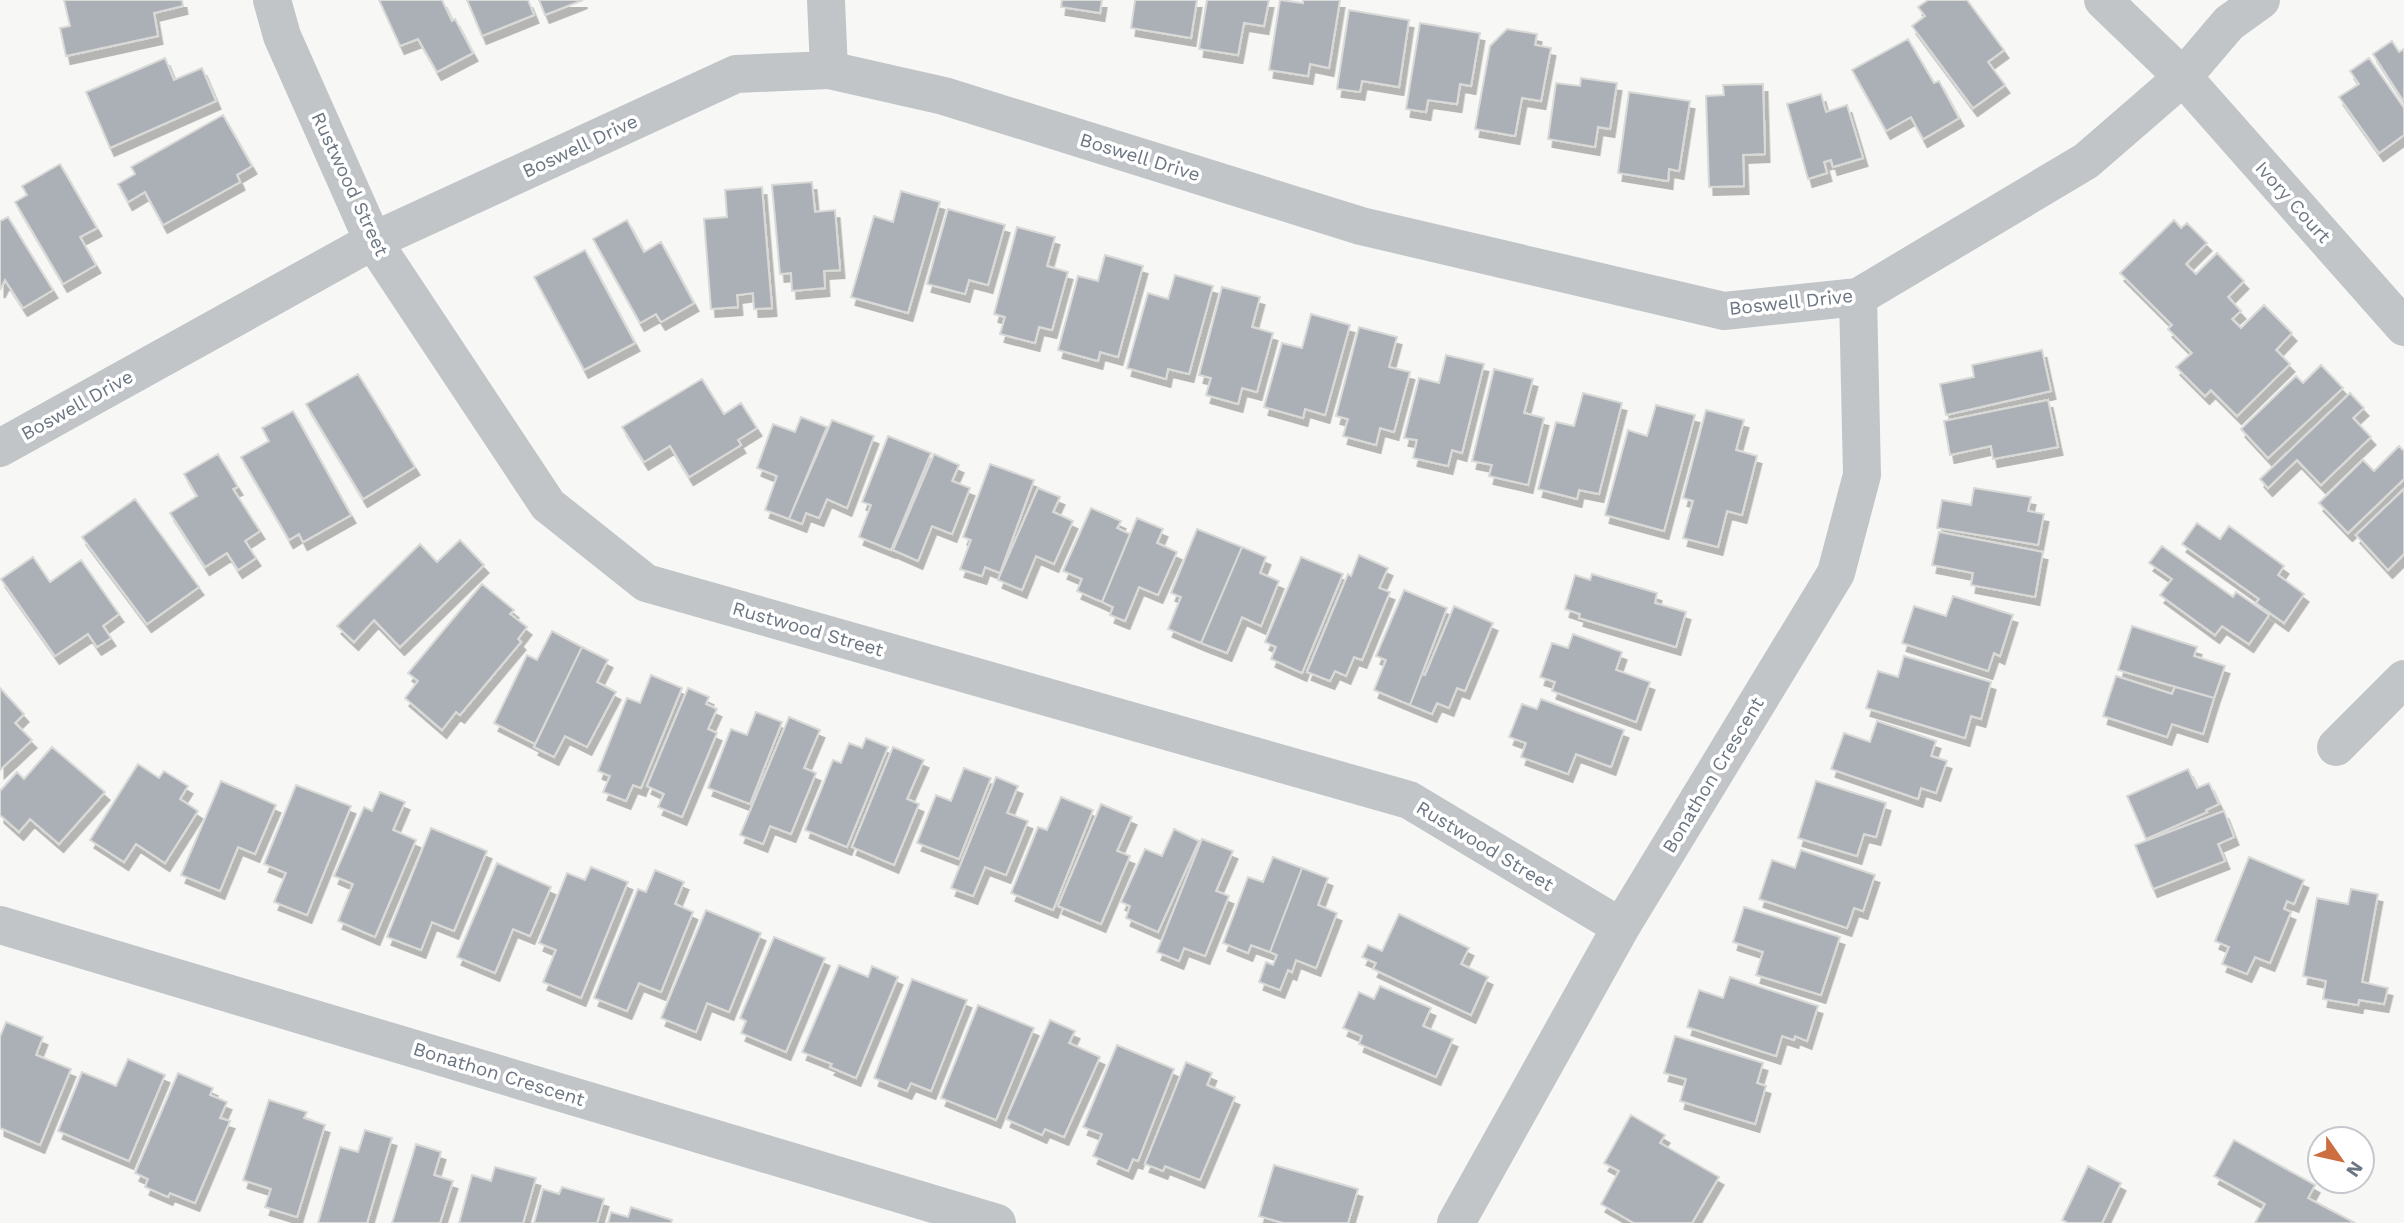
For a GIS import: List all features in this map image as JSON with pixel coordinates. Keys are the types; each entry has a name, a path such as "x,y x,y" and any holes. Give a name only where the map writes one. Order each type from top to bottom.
{"street":[{"name":"Rustwood Street","path":"272,0 282,36 373,241 548,505 646,583 1409,800 1621,927"},
{"path":"826,0 829,69"},
{"name":"Ivory Court","path":"2103,0 2183,77 2404,327"},
{"name":"Boswell Drive","path":"0,448 373,241 736,74 829,69 944,96 1361,226 1724,311 1858,297 2086,161 2183,77 2229,23 2261,0"},
{"name":"Bonathon Crescent","path":"1457,1223 1621,927 1836,573 1862,475 1858,297"},
{"path":"2336,747 2404,678"},
{"name":"Bonathon Crescent","path":"0,925 997,1223"}],"building":[{"path":"64,0 182,0 183,6 154,13 158,36 66,56 60,28 70,26"},
{"path":"379,0 442,0 473,53 437,72 418,39 400,46"},
{"path":"467,0 528,0 534,15 482,36"},
{"path":"539,0 583,0 545,15"},
{"path":"1062,0 1102,0 1100,13 1061,7"},
{"path":"1135,0 1197,0 1191,38 1131,28"},
{"path":"1207,0 1269,0 1264,26 1244,23 1238,55 1199,49"},
{"path":"1280,0 1303,3 1303,0 1340,0 1329,68 1310,64 1308,76 1269,70"},
{"path":"1928,0 1967,0 2004,50 1988,62 2005,85 1973,108 1912,26 1925,16 1918,7"},
{"path":"1349,10 1409,20 1399,87 1362,81 1360,92 1337,89"},
{"path":"1420,23 1480,33 1471,86 1460,84 1457,104 1428,100 1426,112 1406,109"},
{"path":"1507,29 1537,34 1535,45 1551,48 1541,101 1522,98 1515,136 1475,129 1490,46"},
{"path":"1908,39 1934,83 1939,81 1959,118 1923,139 1911,117 1886,131 1852,70"},
{"path":"2392,41 2399,52 2404,49 2404,102 2373,54"},
{"path":"165,58 174,80 202,68 216,101 110,148 86,92"},
{"path":"2369,58 2404,108 2404,135 2379,153 2339,97 2359,84 2350,71"},
{"path":"1581,78 1617,83 1610,129 1598,127 1595,147 1548,139 1556,83 1580,86"},
{"path":"1763,84 1765,154 1743,155 1744,186 1709,187 1706,96 1724,95 1723,85"},
{"path":"1629,92 1690,101 1679,171 1669,169 1668,181 1618,173"},
{"path":"1821,94 1826,112 1847,105 1863,158 1833,167 1831,160 1824,162 1827,173 1808,179 1787,104"},
{"path":"223,115 252,166 237,175 240,182 163,225 145,192 128,202 118,184 135,174 131,167"},
{"path":"60,164 97,228 80,237 96,265 63,284 15,202 27,195 22,186"},
{"path":"812,182 815,212 835,210 840,270 824,271 825,288 792,291 791,273 780,274 772,185"},
{"path":"762,187 772,308 754,309 753,293 737,295 738,307 711,309 704,219 727,217 725,190"},
{"path":"901,191 940,202 908,313 851,297 874,216 893,222"},
{"path":"948,209 1005,225 988,285 969,280 965,294 927,284"},
{"path":"8,217 53,290 23,308 5,280 0,290 0,221"},
{"path":"627,220 644,252 661,242 694,303 661,322 656,314 640,323 593,239"},
{"path":"2174,220 2181,228 2187,223 2207,243 2186,264 2196,274 2217,253 2244,281 2228,297 2241,311 2232,319 2241,328 2264,305 2292,333 2276,350 2290,364 2237,416 2211,390 2205,396 2176,367 2192,353 2168,329 2172,325 2120,273"},
{"path":"1017,227 1055,237 1047,266 1068,272 1052,330 1039,327 1035,343 1000,334 1005,317 994,314"},
{"path":"585,250 635,343 584,370 534,277"},
{"path":"1105,255 1143,266 1118,357 1100,352 1098,361 1058,350 1078,276 1098,281"},
{"path":"1175,275 1213,286 1189,374 1168,369 1166,379 1127,368 1148,293 1168,299"},
{"path":"1222,287 1260,297 1252,327 1273,333 1257,392 1242,388 1238,404 1206,395 1211,378 1199,375"},
{"path":"1311,314 1350,325 1325,415 1305,409 1303,418 1264,407 1282,343 1302,348"},
{"path":"1359,327 1397,337 1389,367 1410,372 1394,432 1380,428 1376,445 1343,436 1348,419 1336,416"},
{"path":"2042,350 2051,391 1946,415 1940,384 1974,377 1972,365"},
{"path":"1446,355 1484,364 1462,453 1452,450 1448,466 1413,458 1417,440 1404,438 1419,378 1439,383"},
{"path":"2321,365 2343,388 2268,458 2241,429 2296,376 2303,383"},
{"path":"1494,369 1533,379 1524,413 1544,418 1528,485 1489,476 1492,465 1472,461"},
{"path":"358,374 415,467 363,499 306,404"},
{"path":"702,379 724,414 741,403 757,428 738,440 741,445 689,477 670,446 644,462 622,427"},
{"path":"1583,393 1622,403 1599,494 1579,490 1577,499 1538,489 1556,422 1574,426"},
{"path":"2350,393 2364,408 2353,418 2371,437 2321,485 2297,460 2268,488 2260,479"},
{"path":"2048,400 2058,447 1993,459 1991,446 1950,455 1944,421"},
{"path":"1656,405 1695,415 1664,531 1605,515 1628,430 1647,436"},
{"path":"1706,410 1744,420 1736,450 1757,456 1742,515 1727,511 1718,547 1683,538 1693,501 1683,498"},
{"path":"293,411 351,515 303,542 299,534 289,540 241,457 269,441 262,428"},
{"path":"801,417 827,427 789,519 765,510 777,476 757,468 773,424 795,432"},
{"path":"832,420 874,436 847,508 827,499 819,518 806,513 802,524 789,519"},
{"path":"888,436 931,453 891,550 859,537 871,505 862,502"},
{"path":"2399,446 2404,451 2404,479 2348,533 2319,503 2363,460 2374,471"},
{"path":"218,454 238,487 233,489 260,531 245,541 256,558 238,570 227,553 205,567 170,513 197,496 184,474"},
{"path":"934,454 959,465 952,481 970,488 952,534 932,526 918,561 893,550"},
{"path":"990,464 1034,480 1000,573 985,567 982,576 960,569 971,540 963,537"},
{"path":"1038,488 1060,497 1053,512 1073,521 1054,564 1036,556 1022,590 998,580"},
{"path":"1974,488 2031,497 2028,511 2044,514 2038,545 1937,528 1942,500 1971,505"},
{"path":"2404,489 2404,554 2388,570 2356,535"},
{"path":"135,499 199,587 147,624 82,537"},
{"path":"1091,508 1121,521 1117,528 1130,534 1102,602 1077,591 1082,579 1063,571"},
{"path":"1137,518 1163,529 1157,543 1177,552 1158,595 1139,587 1125,621 1110,615 1113,607 1102,602"},
{"path":"2197,523 2220,539 2229,526 2284,566 2278,575 2304,594 2284,623 2256,603 2259,599 2182,544"},
{"path":"1197,529 1242,547 1201,643 1168,629 1181,597 1171,593"},
{"path":"1939,532 2043,552 2035,597 1971,585 1973,573 1932,565"},
{"path":"460,540 484,565 400,647 374,620 354,642 337,626 420,544 437,562"},
{"path":"2162,546 2233,597 2236,592 2269,615 2249,644 2222,626 2215,635 2160,595 2172,579 2149,563"},
{"path":"1242,547 1266,557 1260,573 1279,581 1261,626 1242,617 1227,653 1201,643"},
{"path":"1359,555 1388,568 1379,588 1390,592 1362,660 1354,657 1346,676 1335,671 1330,681 1307,672 1348,574 1351,576"},
{"path":"33,557 50,582 81,560 119,614 103,626 111,638 97,647 88,634 55,656 1,579"},
{"path":"1301,557 1343,574 1302,673 1271,659 1276,647 1265,642"},
{"path":"1592,574 1657,593 1655,603 1686,612 1676,647 1579,618 1580,614 1565,609 1575,575 1590,580"},
{"path":"482,584 514,610 510,614 527,627 518,639 521,642 460,715 456,712 442,730 405,698 418,681 408,673"},
{"path":"1404,590 1447,608 1410,705 1374,690 1386,660 1376,656"},
{"path":"1953,596 2013,615 2000,656 1994,653 1988,671 1902,643 1914,606 1946,616"},
{"path":"1454,606 1493,623 1465,691 1457,688 1449,708 1437,703 1432,714 1410,705"},
{"path":"2132,626 2197,647 2194,656 2225,666 2214,698 2118,670"},
{"path":"552,631 582,647 535,744 494,723 527,655 537,660"},
{"path":"1573,634 1622,652 1616,670 1650,682 1636,722 1552,691 1555,682 1540,677 1552,643 1568,648"},
{"path":"582,647 608,660 597,682 616,692 587,747 565,736 554,757 534,747"},
{"path":"1904,656 1991,682 1981,719 1971,716 1965,738 1866,708 1878,671 1898,677"},
{"path":"651,675 682,688 641,788 633,785 626,801 603,792 610,776 598,771 627,698 640,703"},
{"path":"2116,676 2172,694 2175,687 2214,698 2203,734 2172,724 2167,737 2103,716"},
{"path":"0,688 24,714 15,723 32,740 0,770"},
{"path":"688,688 709,697 706,704 717,709 708,729 717,733 682,817 658,807 664,794 647,786"},
{"path":"1541,699 1624,730 1611,767 1576,754 1568,774 1521,757 1526,743 1509,737 1522,704 1537,709"},
{"path":"756,712 782,722 750,804 708,788 731,729 747,735"},
{"path":"789,717 820,730 804,768 816,773 791,834 770,826 763,844 740,835"},
{"path":"1877,721 1936,741 1931,756 1947,761 1936,793 1921,788 1918,799 1831,769 1844,733 1870,742"},
{"path":"866,738 888,747 847,847 805,830 833,760 841,763 849,743 862,748"},
{"path":"52,747 105,792 59,844 30,819 19,832 0,815 0,791 17,772 24,779"},
{"path":"893,747 924,760 907,799 919,804 894,865 852,847"},
{"path":"138,764 159,778 164,771 188,786 180,799 198,811 165,863 136,844 124,862 90,840"},
{"path":"964,768 991,778 959,859 917,843 936,795 951,801"},
{"path":"2188,769 2197,788 2209,783 2219,804 2146,839 2127,796"},
{"path":"996,777 1018,786 1007,813 1028,821 1006,875 985,867 973,896 951,888"},
{"path":"221,781 276,805 255,854 238,847 220,891 181,875"},
{"path":"1816,781 1886,803 1876,837 1864,834 1857,856 1798,838"},
{"path":"296,785 351,806 307,915 274,902 286,873 264,864"},
{"path":"380,792 405,802 393,830 416,840 375,937 338,921 353,884 334,876 364,807 372,811"},
{"path":"1061,797 1093,810 1053,910 1011,893 1038,827 1047,830"},
{"path":"1101,804 1132,817 1117,851 1130,856 1101,924 1058,906"},
{"path":"2224,811 2234,837 2218,844 2225,861 2153,889 2135,845"},
{"path":"431,828 487,851 454,931 432,922 421,950 387,937"},
{"path":"1174,829 1199,841 1158,932 1126,918 1130,906 1121,902 1145,849 1162,856"},
{"path":"1202,839 1233,851 1216,891 1229,896 1205,956 1184,948 1179,961 1157,952"},
{"path":"1801,850 1875,875 1863,911 1854,908 1847,928 1759,899 1772,860 1795,868"},
{"path":"1273,857 1302,868 1270,952 1251,945 1248,953 1223,943 1248,877 1263,882"},
{"path":"2249,857 2304,880 2294,904 2287,901 2284,909 2291,912 2270,963 2255,957 2247,974 2222,964 2229,947 2215,941"},
{"path":"497,863 551,887 530,936 513,929 495,973 457,957"},
{"path":"591,867 628,882 581,998 543,982 556,950 539,943 567,873 585,880"},
{"path":"1302,868 1328,878 1318,905 1337,913 1316,968 1296,960 1292,972 1288,970 1280,990 1259,982 1266,962 1273,965 1277,955 1270,952"},
{"path":"655,870 684,882 675,904 693,912 661,992 639,983 627,1011 594,998 638,889 646,892"},
{"path":"2351,889 2378,894 2362,982 2388,988 2384,1004 2359,1000 2358,1005 2323,999 2326,981 2303,976 2317,898 2348,904"},
{"path":"1744,907 1840,937 1821,995 1756,975 1763,952 1733,942"},
{"path":"706,910 761,933 729,1012 707,1003 696,1032 661,1018"},
{"path":"1399,914 1469,948 1461,964 1488,977 1471,1015 1373,969 1376,963 1362,957 1368,945 1382,951"},
{"path":"774,937 825,958 786,1052 741,1033 746,1021 740,1018"},
{"path":"839,965 868,977 872,966 898,977 856,1078 830,1067 832,1064 802,1052"},
{"path":"1730,977 1818,1006 1807,1041 1795,1036 1794,1040 1782,1036 1776,1056 1687,1027 1699,990 1723,998"},
{"path":"912,979 967,1000 931,1091 911,1083 907,1091 874,1078"},
{"path":"1380,986 1431,1008 1423,1026 1453,1039 1436,1077 1359,1044 1362,1036 1343,1028 1359,992 1374,999"},
{"path":"978,1005 1034,1028 996,1120 941,1098"},
{"path":"1050,1020 1075,1031 1069,1043 1100,1057 1064,1137 1045,1129 1042,1135 1006,1119"},
{"path":"6,1022 43,1037 36,1055 71,1069 40,1145 0,1128 0,1037"},
{"path":"1675,1036 1763,1063 1757,1083 1766,1086 1755,1124 1680,1101 1686,1079 1664,1073"},
{"path":"1117,1045 1174,1069 1138,1161 1133,1159 1128,1171 1093,1156 1102,1134 1083,1127"},
{"path":"128,1059 165,1075 129,1161 58,1131 82,1072 116,1086"},
{"path":"1186,1062 1212,1073 1207,1085 1235,1097 1200,1180 1165,1166 1163,1171 1145,1164"},
{"path":"178,1073 213,1088 210,1095 227,1102 220,1118 230,1121 195,1203 170,1193 168,1197 145,1187 148,1179 135,1173"},
{"path":"269,1100 307,1112 304,1118 325,1125 297,1217 265,1207 271,1189 243,1180"},
{"path":"1631,1115 1665,1135 1660,1143 1719,1177 1692,1223 1634,1223 1601,1204 1619,1171 1604,1163"},
{"path":"365,1130 392,1138 367,1223 318,1223 340,1147 358,1152"},
{"path":"2234,1140 2306,1180 2308,1198 2355,1223 2255,1223 2265,1204 2214,1176"},
{"path":"416,1144 441,1152 434,1175 453,1181 440,1223 392,1223"},
{"path":"1274,1165 1358,1189 1348,1223 1283,1223 1259,1216"},
{"path":"2088,1166 2121,1183 2102,1223 2068,1223 2062,1220"},
{"path":"495,1167 536,1178 523,1223 459,1223 472,1175 491,1181"},
{"path":"562,1187 604,1199 597,1223 534,1223 543,1189 559,1194"},
{"path":"631,1207 672,1220 671,1223 608,1223 611,1212 628,1217"}]}
